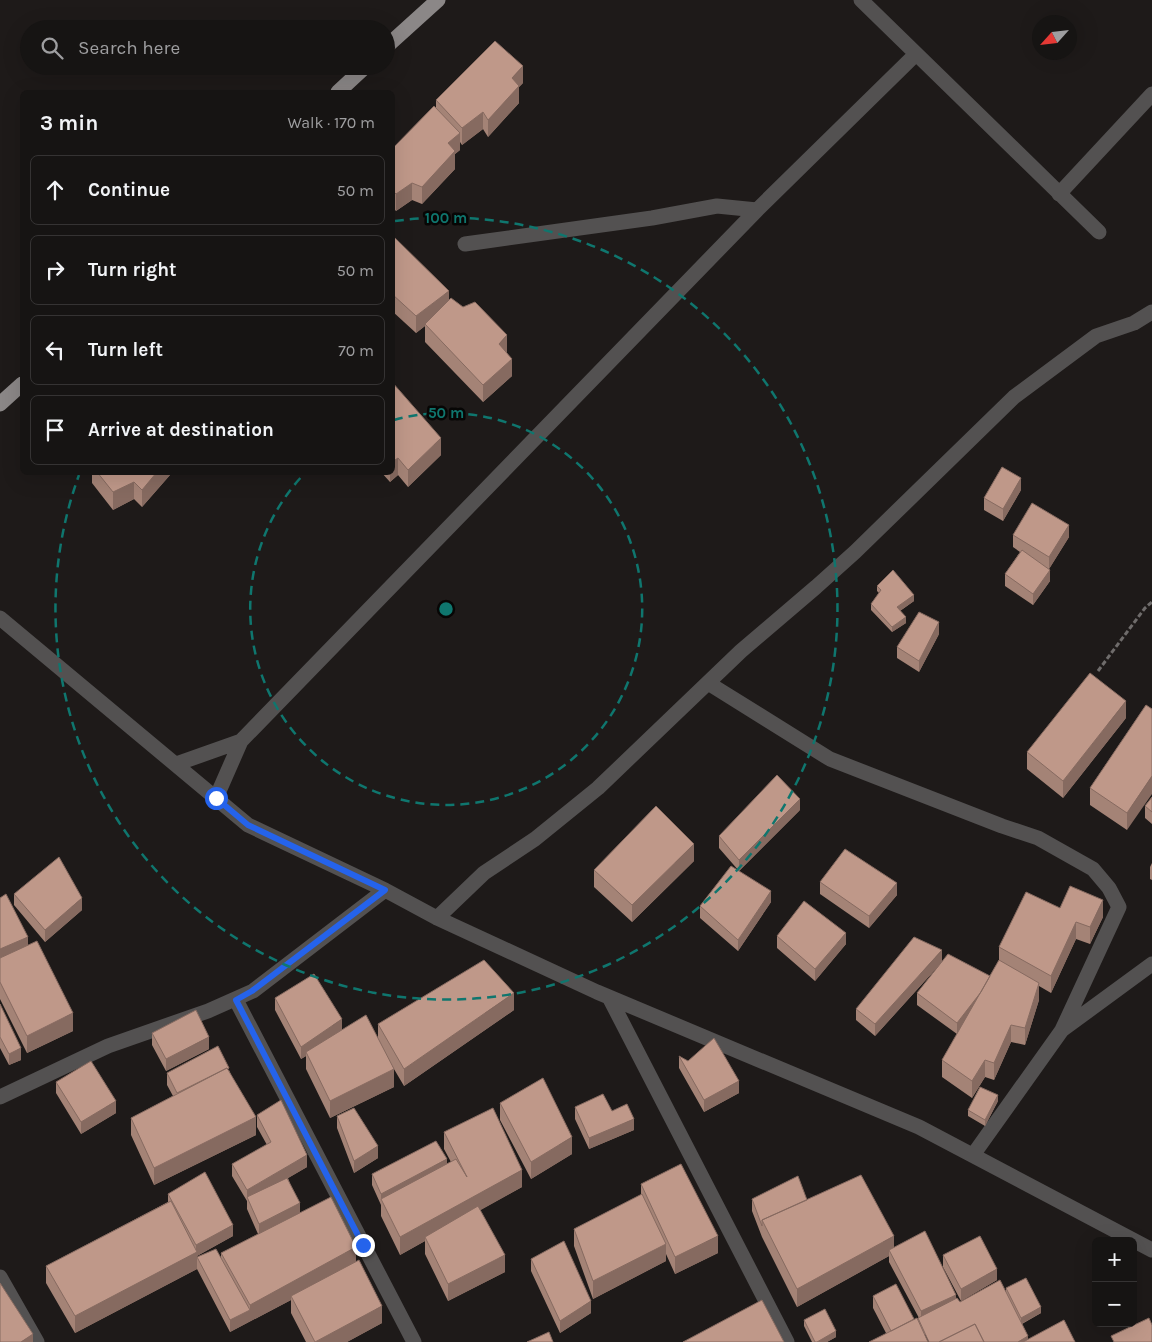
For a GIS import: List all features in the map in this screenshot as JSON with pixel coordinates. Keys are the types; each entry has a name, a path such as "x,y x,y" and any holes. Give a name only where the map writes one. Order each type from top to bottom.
{"main road":[{"path":"395,40 438,0"},
{"path":"340,90 356,75"},
{"path":"0,404 20,386"}],"street":[{"path":"861,0 1099,232"},
{"path":"216,798 240,741 757,210 916,54"},
{"path":"1059,194 1152,94"},
{"path":"465,244 652,218 717,206 757,210"},
{"path":"437,918 484,873 535,839 598,788 741,651 816,588 855,552 1014,397 1096,336 1134,323 1152,312"},
{"path":"0,618 248,825 385,890 437,918 609,997 919,1127 1152,1250"},
{"path":"708,683 830,760 992,823 1038,838 1093,869 1109,888 1119,908 1062,1030 973,1155"},
{"path":"176,764 240,741"},
{"path":"0,1097 108,1046 236,1000 252,991 385,890"},
{"path":"1062,1030 1152,964"},
{"path":"609,997 787,1342"},
{"path":"236,1000 414,1342"},
{"path":"0,1278 37,1342"}],"path":[{"path":"1098,671 1145,608 1152,602"}],"building":[{"path":"495,41 523,66 512,78 519,86 488,120 483,112 462,128 436,100"},
{"path":"434,106 460,133 448,143 455,151 422,187 412,183 396,194 395,146"},
{"path":"395,238 449,291 416,316 395,297"},
{"path":"451,298 463,307 475,302 507,335 499,344 512,359 483,385 425,324"},
{"path":"395,385 441,438 408,470 398,458 395,460"},
{"path":"1002,467 1021,478 1003,509 984,498"},
{"path":"99,475 154,475 142,490 134,482 113,492"},
{"path":"1032,503 1069,525 1049,557 1013,535"},
{"path":"1022,550 1050,570 1033,594 1005,574"},
{"path":"893,570 914,595 897,607 906,617 892,627 871,604 881,590 877,586"},
{"path":"919,612 939,622 919,661 897,647"},
{"path":"1090,673 1126,701 1063,781 1027,752"},
{"path":"1146,705 1152,709 1152,776 1127,813 1090,788"},
{"path":"777,775 800,799 739,860 719,836"},
{"path":"1152,797 1152,812 1145,806"},
{"path":"656,806 694,844 632,905 594,870"},
{"path":"845,849 897,883 869,916 820,882"},
{"path":"59,857 82,898 45,930 14,894"},
{"path":"731,866 771,891 738,940 700,906"},
{"path":"1070,886 1103,900 1090,927 1076,922 1051,976 999,947 1026,892 1060,908"},
{"path":"6,894 28,937 0,949 0,898"},
{"path":"804,901 846,933 815,969 777,936"},
{"path":"914,937 942,950 875,1024 856,1009"},
{"path":"37,941 73,1013 27,1036 0,982 0,958"},
{"path":"948,954 990,976 981,992 957,1023 917,993"},
{"path":"484,960 514,993 404,1069 378,1024"},
{"path":"999,960 1039,983 1025,1028 1011,1025 994,1063 985,1060 972,1081 942,1060"},
{"path":"314,974 342,1019 301,1047 275,998"},
{"path":"0,1004 21,1048 9,1054 0,1037"},
{"path":"196,1010 209,1037 166,1059 152,1033"},
{"path":"366,1015 394,1069 330,1101 306,1052"},
{"path":"714,1038 739,1081 704,1100 679,1056 688,1061"},
{"path":"218,1046 229,1068 177,1093 167,1073"},
{"path":"91,1061 116,1101 81,1122 56,1082"},
{"path":"227,1068 256,1117 154,1168 131,1118"},
{"path":"543,1078 572,1137 531,1162 500,1103"},
{"path":"980,1087 998,1095 985,1120 968,1110"},
{"path":"603,1094 612,1111 627,1104 634,1119 589,1138 575,1107"},
{"path":"281,1100 307,1155 247,1190 232,1164 271,1142 257,1115"},
{"path":"354,1108 378,1146 354,1161 337,1116"},
{"path":"493,1108 522,1170 400,1237 381,1199 456,1159 467,1177 444,1132"},
{"path":"436,1141 447,1159 381,1194 372,1174"},
{"path":"681,1164 718,1236 675,1257 641,1184"},
{"path":"205,1172 233,1225 196,1245 168,1194"},
{"path":"861,1175 894,1236 797,1289 762,1220"},
{"path":"798,1176 807,1200 762,1220 762,1226 752,1199"},
{"path":"287,1178 300,1203 259,1224 247,1197"},
{"path":"642,1194 666,1244 593,1281 574,1229"},
{"path":"331,1197 356,1247 250,1305 221,1253"},
{"path":"171,1201 197,1252 75,1316 46,1266"},
{"path":"478,1206 505,1255 448,1284 425,1237"},
{"path":"925,1231 956,1295 921,1311 889,1250"},
{"path":"980,1236 997,1269 961,1289 943,1255"},
{"path":"564,1241 591,1301 560,1321 531,1259"},
{"path":"216,1249 250,1310 230,1320 197,1257"},
{"path":"359,1260 382,1306 315,1342 291,1296"},
{"path":"1026,1278 1041,1307 1021,1318 1006,1288"},
{"path":"1000,1280 1028,1336 1018,1342 984,1342 975,1324 939,1342 929,1342 918,1318 957,1298 960,1302"},
{"path":"0,1283 33,1334 21,1342 0,1342"},
{"path":"896,1284 914,1319 891,1331 873,1296"},
{"path":"762,1300 784,1342 683,1342"},
{"path":"825,1309 836,1331 815,1342 804,1320"},
{"path":"917,1318 928,1342 869,1342"},
{"path":"1149,1318 1152,1325 1152,1342 1114,1342 1111,1336 1130,1327 1137,1327 1137,1324"},
{"path":"1064,1320 1075,1342 1023,1342"},
{"path":"975,1324 984,1342 939,1342"},
{"path":"549,1332 553,1342 527,1342"}],"route":[{"path":"216,798 248,825 385,890 252,991 236,1000 363,1245"}]}
